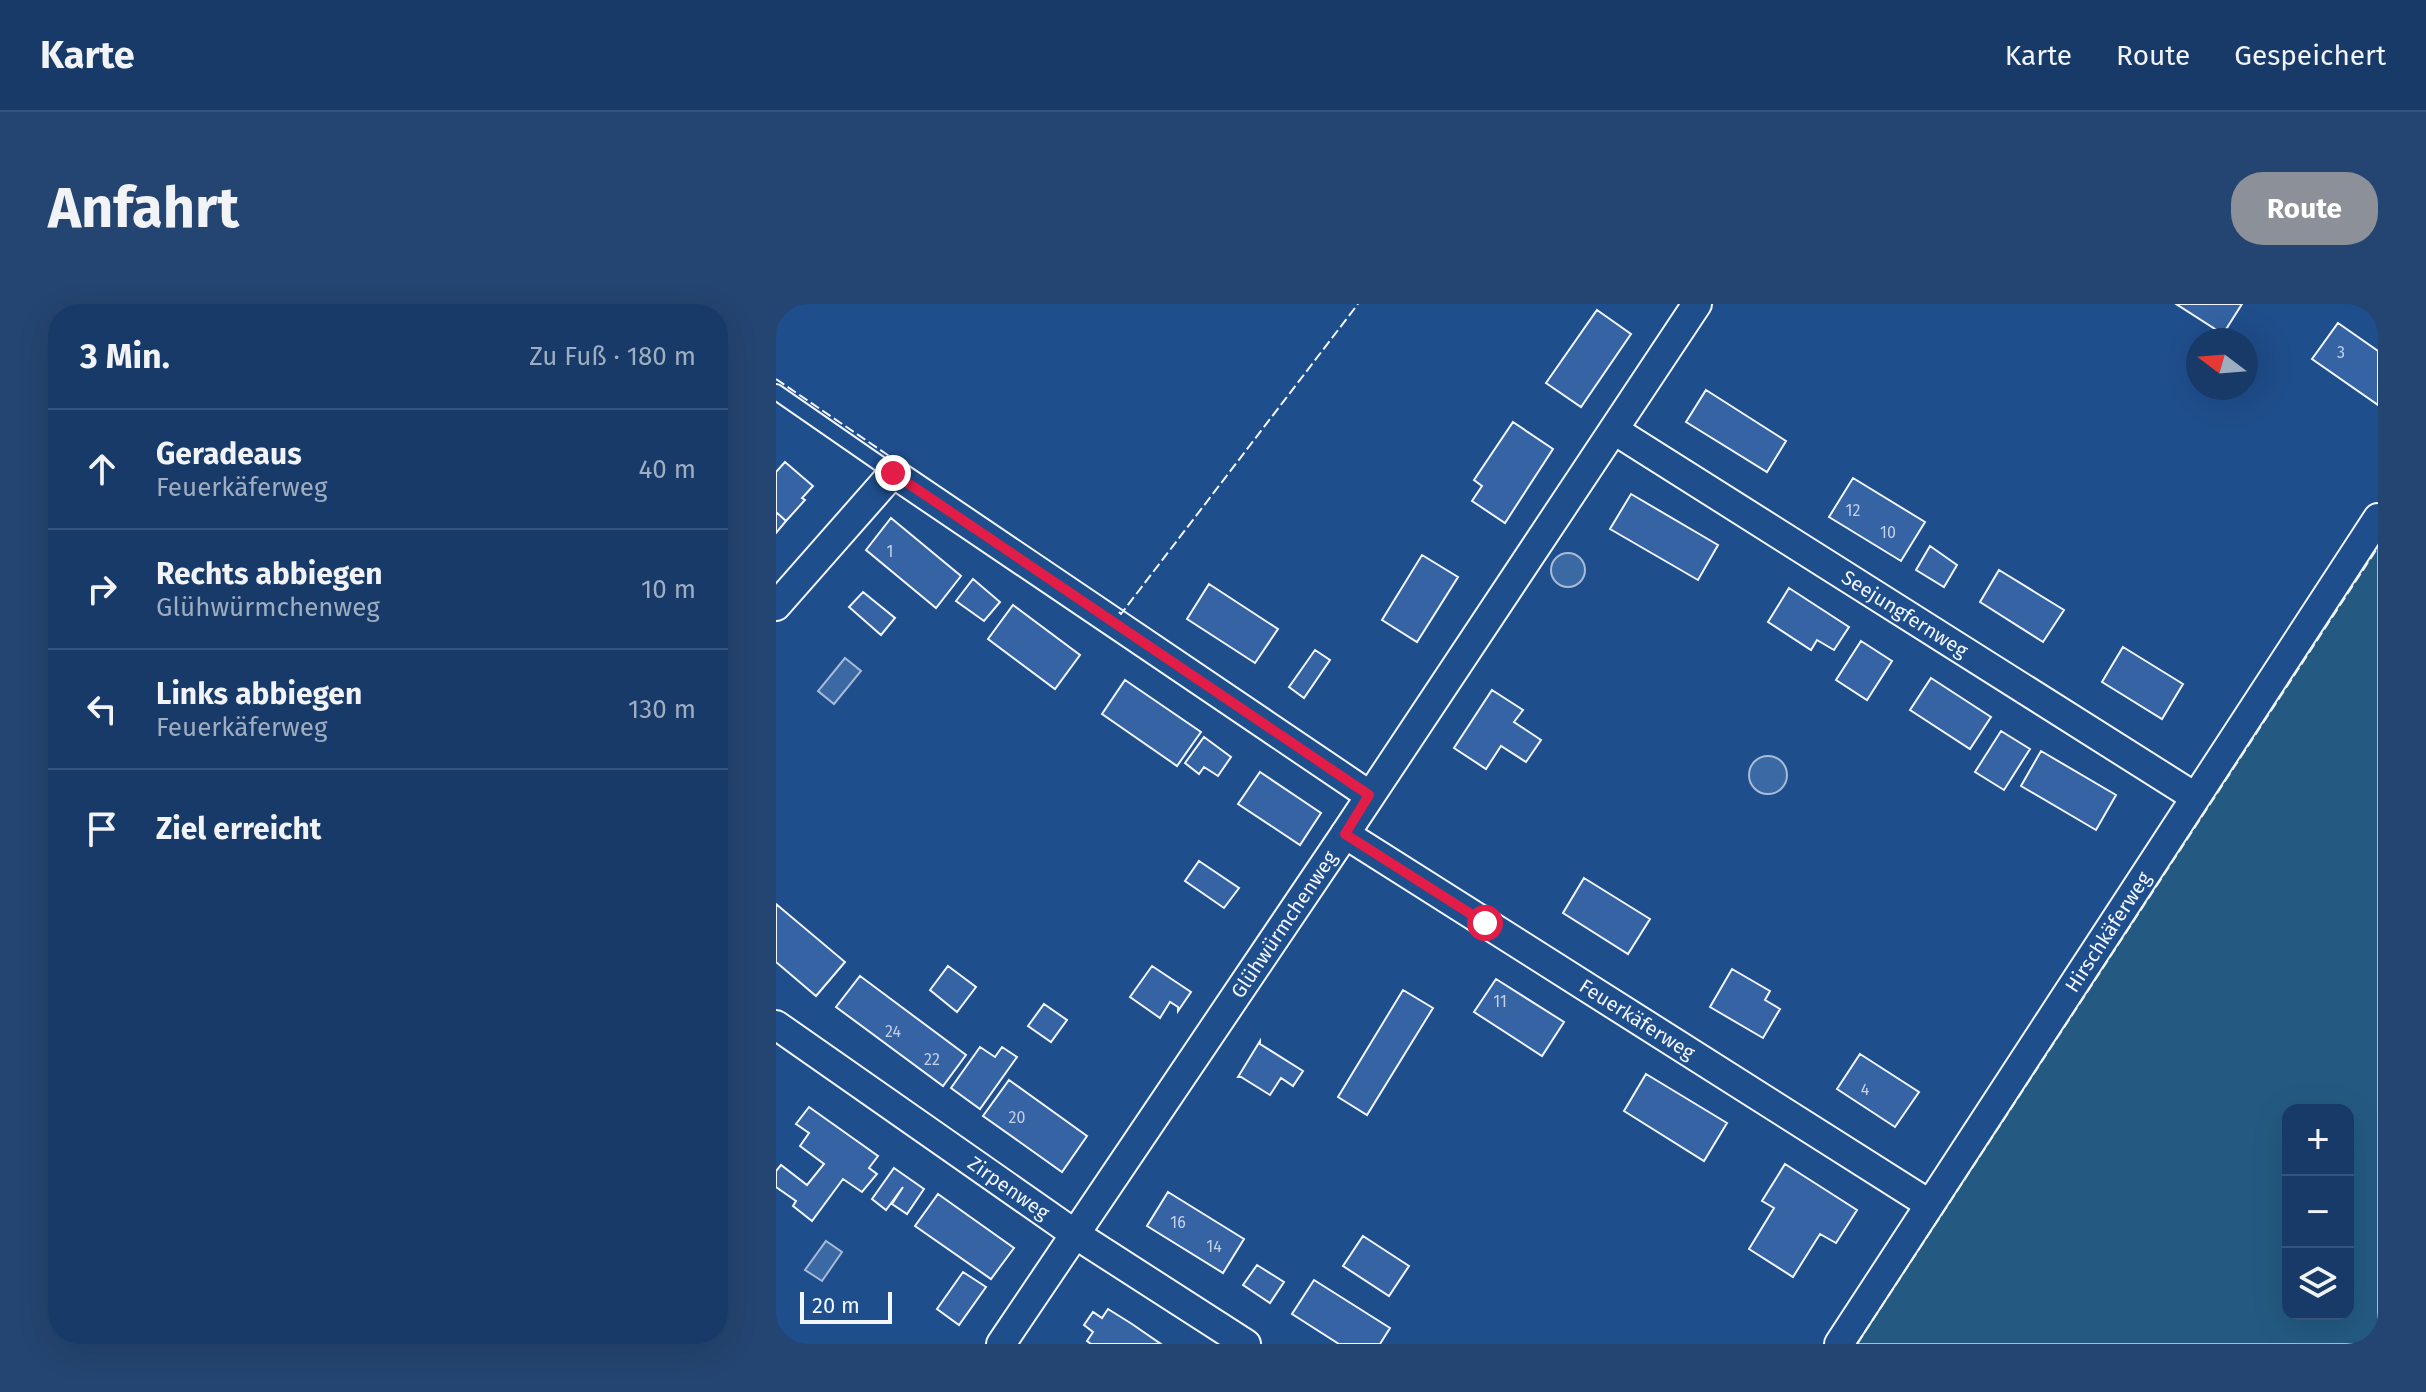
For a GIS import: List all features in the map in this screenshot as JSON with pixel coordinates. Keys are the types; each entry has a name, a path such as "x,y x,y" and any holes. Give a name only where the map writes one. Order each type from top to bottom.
{"street":[{"name":"Glühwürmchenweg","path":"1001,1344 1697,304"},
{"name":"Seejungfernweg","path":"1614,430 2195,797"},
{"path":"776,606 893,473 1369,795"},
{"name":"Hirschkäferweg","path":"1839,1344 2378,518"},
{"name":"Feuerkäferweg","path":"1345,834 1929,1204"},
{"name":"Zirpenweg","path":"776,1025 1075,1234 1246,1344"}],"lane":[{"path":"776,392 893,473"}],"shaded area":[{"path":"2378,537 2378,1344 1855,1344"},
{"path":"1568,553 1580,558 1585,570 1580,582 1568,587 1556,582 1551,570 1556,558"},
{"path":"845,658 861,671 834,704 818,691"},
{"path":"1768,756 1781,762 1787,775 1781,788 1768,794 1755,788 1749,775 1755,762"},
{"path":"826,1241 842,1252 822,1281 805,1270"}],"building":[{"path":"2176,304 2242,304 2227,328 2214,328"},
{"path":"1597,310 1631,334 1581,407 1546,383"},
{"path":"2338,323 2378,351 2378,405 2312,359"},
{"path":"1706,390 1786,441 1767,472 1686,422"},
{"path":"1513,422 1553,449 1505,523 1472,501 1482,486 1474,480"},
{"path":"785,462 813,486 786,521 776,512 776,472"},
{"path":"1853,478 1925,522 1901,561 1829,517"},
{"path":"1631,494 1718,545 1698,580 1610,529"},
{"path":"776,512 786,521 776,533"},
{"path":"891,518 961,576 936,608 866,550"},
{"path":"1930,546 1957,565 1944,587 1916,570"},
{"path":"1422,555 1458,577 1417,642 1382,620"},
{"path":"1999,570 2064,610 2043,642 1980,602"},
{"path":"973,579 1000,602 984,621 956,601"},
{"path":"1209,584 1278,629 1255,663 1187,619"},
{"path":"1789,588 1849,627 1834,650 1817,640 1811,650 1768,622"},
{"path":"863,592 895,618 881,635 849,607"},
{"path":"1013,605 1080,655 1055,689 988,639"},
{"path":"1861,641 1892,661 1867,700 1836,680"},
{"path":"2123,647 2183,684 2162,719 2102,682"},
{"path":"1315,650 1330,660 1304,698 1289,687"},
{"path":"1931,678 1991,717 1970,749 1910,710"},
{"path":"1125,680 1201,732 1177,766 1102,714"},
{"path":"1492,690 1523,710 1514,722 1541,740 1526,762 1501,746 1486,769 1454,748"},
{"path":"2001,731 2030,749 2004,790 1975,772"},
{"path":"1204,737 1231,757 1218,776 1204,767 1199,774 1185,763"},
{"path":"2041,751 2116,795 2096,830 2021,786"},
{"path":"1260,772 1321,813 1300,845 1238,804"},
{"path":"1199,861 1239,888 1224,908 1185,881"},
{"path":"1584,878 1650,919 1628,954 1563,913"},
{"path":"776,904 845,962 816,996 776,962"},
{"path":"948,966 976,987 957,1012 930,990"},
{"path":"1152,966 1191,992 1178,1011 1178,1007 1170,1002 1160,1018 1130,997"},
{"path":"1732,969 1770,991 1765,1000 1780,1009 1763,1038 1710,1007"},
{"path":"860,976 966,1055 943,1086 836,1007"},
{"path":"1496,979 1564,1022 1542,1056 1474,1012"},
{"path":"1403,990 1433,1008 1367,1115 1338,1097"},
{"path":"1044,1004 1067,1020 1051,1042 1028,1026"},
{"path":"1260,1041 1260,1044 1303,1071 1293,1086 1281,1078 1270,1095 1238,1077"},
{"path":"980,1047 995,1057 1002,1047 1017,1057 980,1109 951,1088"},
{"path":"1860,1054 1919,1092 1895,1127 1837,1089"},
{"path":"1646,1074 1727,1123 1704,1161 1624,1111"},
{"path":"1009,1080 1087,1136 1062,1172 983,1116"},
{"path":"809,1107 878,1156 869,1168 877,1174 862,1192 843,1179 812,1221 793,1206 796,1201 776,1187 776,1171 781,1165 807,1185 824,1164 800,1146 809,1133 796,1124"},
{"path":"1785,1164 1857,1210 1836,1243 1820,1234 1793,1277 1749,1249 1774,1208 1762,1201"},
{"path":"894,1168 924,1189 907,1214 892,1204 903,1187 886,1210 872,1199"},
{"path":"1168,1192 1244,1239 1223,1273 1147,1226"},
{"path":"938,1194 1014,1248 991,1279 915,1226"},
{"path":"1363,1236 1409,1266 1389,1296 1343,1266"},
{"path":"1257,1265 1284,1282 1270,1303 1243,1285"},
{"path":"963,1272 986,1287 959,1325 937,1309"},
{"path":"1314,1280 1390,1328 1380,1344 1339,1344 1292,1314"},
{"path":"1108,1309 1161,1344 1091,1344 1087,1341 1093,1332 1084,1325 1093,1312 1102,1318"}],"fence":[{"path":"1119,612 1121,614 1358,304"},
{"path":"776,379 898,462"},
{"path":"1857,1344 2378,547"}],"route":[{"path":"893,473 1369,795 1345,834 1485,923"}]}
